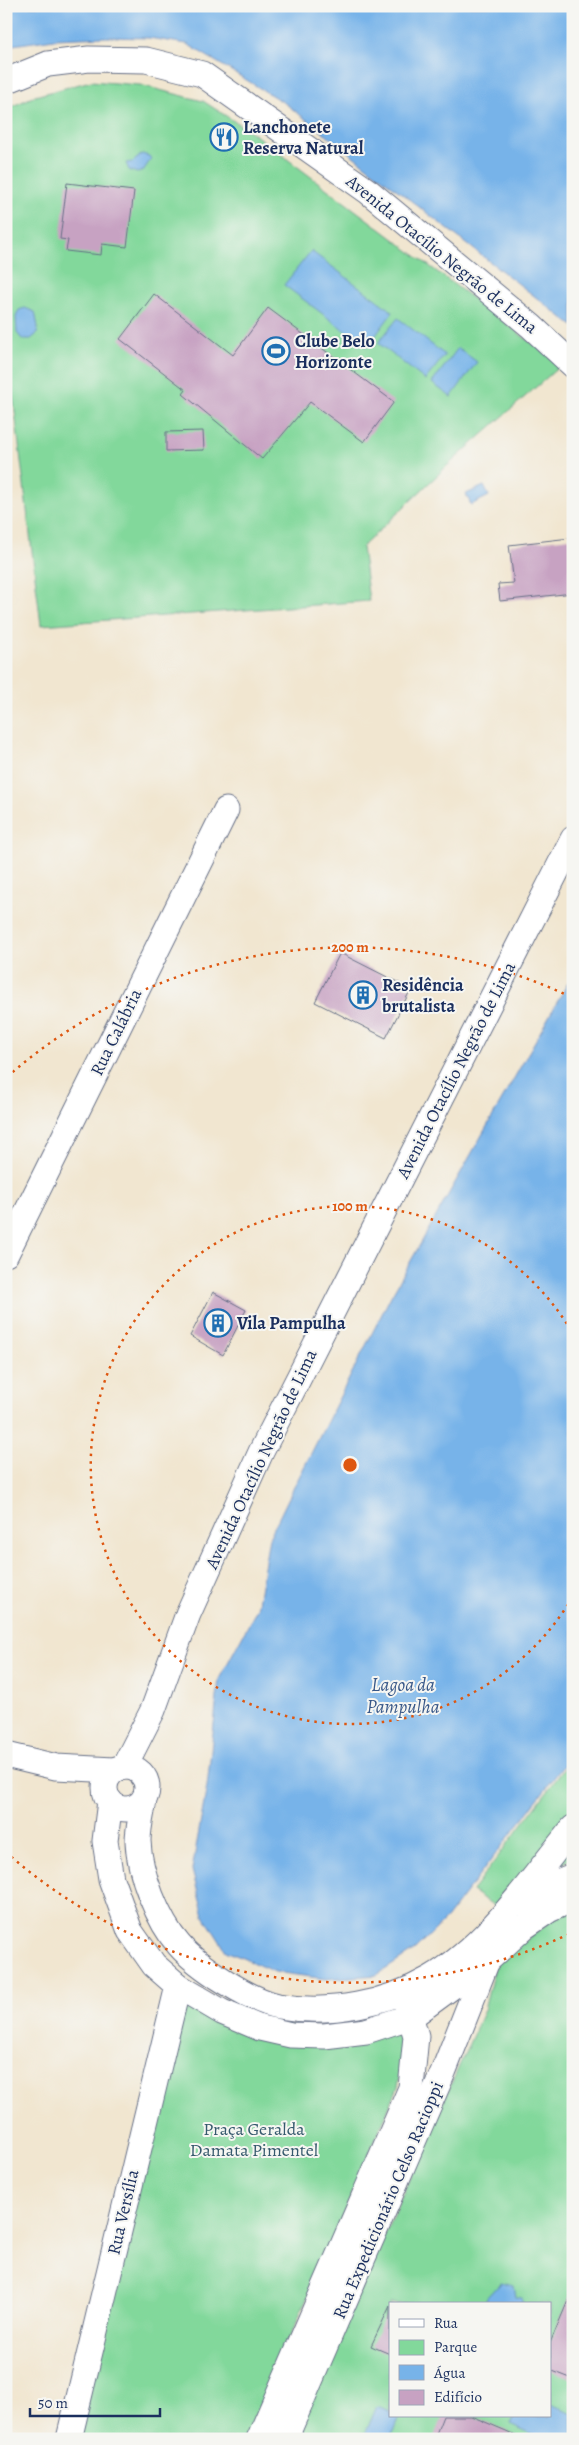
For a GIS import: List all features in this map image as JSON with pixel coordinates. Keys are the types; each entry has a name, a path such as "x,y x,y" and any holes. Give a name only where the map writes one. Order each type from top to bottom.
{"street":[{"name":"Avenida Otacílio Negrão de Lima","path":"6,81 48,64 89,59 146,60 202,74 369,192 531,326 573,365"},
{"name":"Rua Calábria","path":"6,1254 226,810"},
{"name":"Avenida Otacílio Negrão de Lima","path":"119,1768 153,1710 188,1614 261,1452 573,839"},
{"name":"Avenida Otacílio Negrão de Lima","path":"153,1710 138,1841 143,1871 159,1916 179,1945 234,1988 276,2005 320,2010 362,2004 395,1995 417,1985 463,1955 501,1915 573,1828"},
{"path":"6,1755 56,1767 136,1769 145,1789 133,1808 127,1809 114,1806 108,1798 56,1767"},
{"path":"119,1768 106,1782 108,1798 106,1840 111,1879 130,1931 154,1965 178,1986 222,2012 252,2025 291,2035 324,2036 414,2026 524,1927 549,1910 573,1899"},
{"name":"Avenida Otacílio Negrão de Lima","path":"501,1915 545,1887 573,1876"},
{"name":"Rua Expedicionário Celso Racioppi","path":"259,2439 390,2165 461,2030 487,1961"},
{"name":"Rua Expedicionário Celso Racioppi","path":"286,2439 390,2165 411,2088 414,2026 406,2003 407,1997 417,1985"},
{"name":"Rua Versília","path":"70,2439 178,1986"},
{"path":"414,2026 431,2041 446,2040 461,2030"}],"green space":[{"name":"Clube Belo Horizonte","path":"91,81 140,85 203,101 254,134 561,365 448,465 362,547 369,601 41,625 6,338 6,109 35,96"},
{"path":"573,1757 573,1857 496,1907 472,1891"},
{"path":"573,1905 573,2439 294,2439 484,2010 496,1962"},
{"name":"Praça Geralda Damata Pimentel","path":"174,1981 222,2012 322,2032 411,2018 398,2087 246,2439 76,2439"}],"water":[{"path":"6,6 573,6 573,326 286,104 187,44 149,38 106,37 54,39 6,46"},
{"path":"142,154 149,156 151,159 143,171 137,173 129,170 126,163 133,162"},
{"path":"311,251 393,312 367,347 284,285"},
{"path":"25,308 35,312 38,327 37,334 31,339 22,339 17,333 16,317 19,310"},
{"path":"398,318 445,355 425,380 378,343"},
{"path":"458,348 477,362 451,397 432,383"},
{"path":"484,486 489,496 471,505 466,494"},
{"name":"Lagoa da Pampulha","path":"573,974 573,1753 446,1919 415,1950 377,1975 326,1979 275,1972 226,1951 204,1916 192,1870 207,1786 219,1679 257,1609 269,1538 295,1485 391,1296"},
{"path":"501,2282 513,2285 515,2297 522,2298 522,2302 485,2302"},
{"path":"552,2405 573,2413 573,2439 544,2439 510,2424 513,2418 552,2418"},
{"path":"377,2406 389,2411 389,2418 398,2418 390,2439 363,2439"}],"building":[{"path":"67,183 134,191 127,247 102,244 101,255 66,251 68,240 60,239"},
{"path":"154,294 233,355 268,308 394,402 364,442 310,402 262,459 183,394 186,390 120,339"},
{"path":"203,431 204,450 166,451 166,432"},
{"path":"570,538 573,593 500,601 498,584 514,583 509,545"},
{"name":"Residência brutalista","path":"340,953 411,989 386,1038 315,1002"},
{"name":"Vila Pampulha","path":"213,1292 246,1310 223,1355 190,1336"},
{"path":"573,2289 573,2379 552,2371 552,2338"},
{"path":"389,2308 389,2354 371,2346"},
{"path":"442,2418 476,2418 525,2439 434,2439"}],"place":[{"name":"Lanchonete Reserva Natural","path":"224,137"},
{"name":"Clube Belo Horizonte","path":"276,351"},
{"name":"Residência brutalista","path":"363,995"},
{"name":"Vila Pampulha","path":"218,1323"}]}
